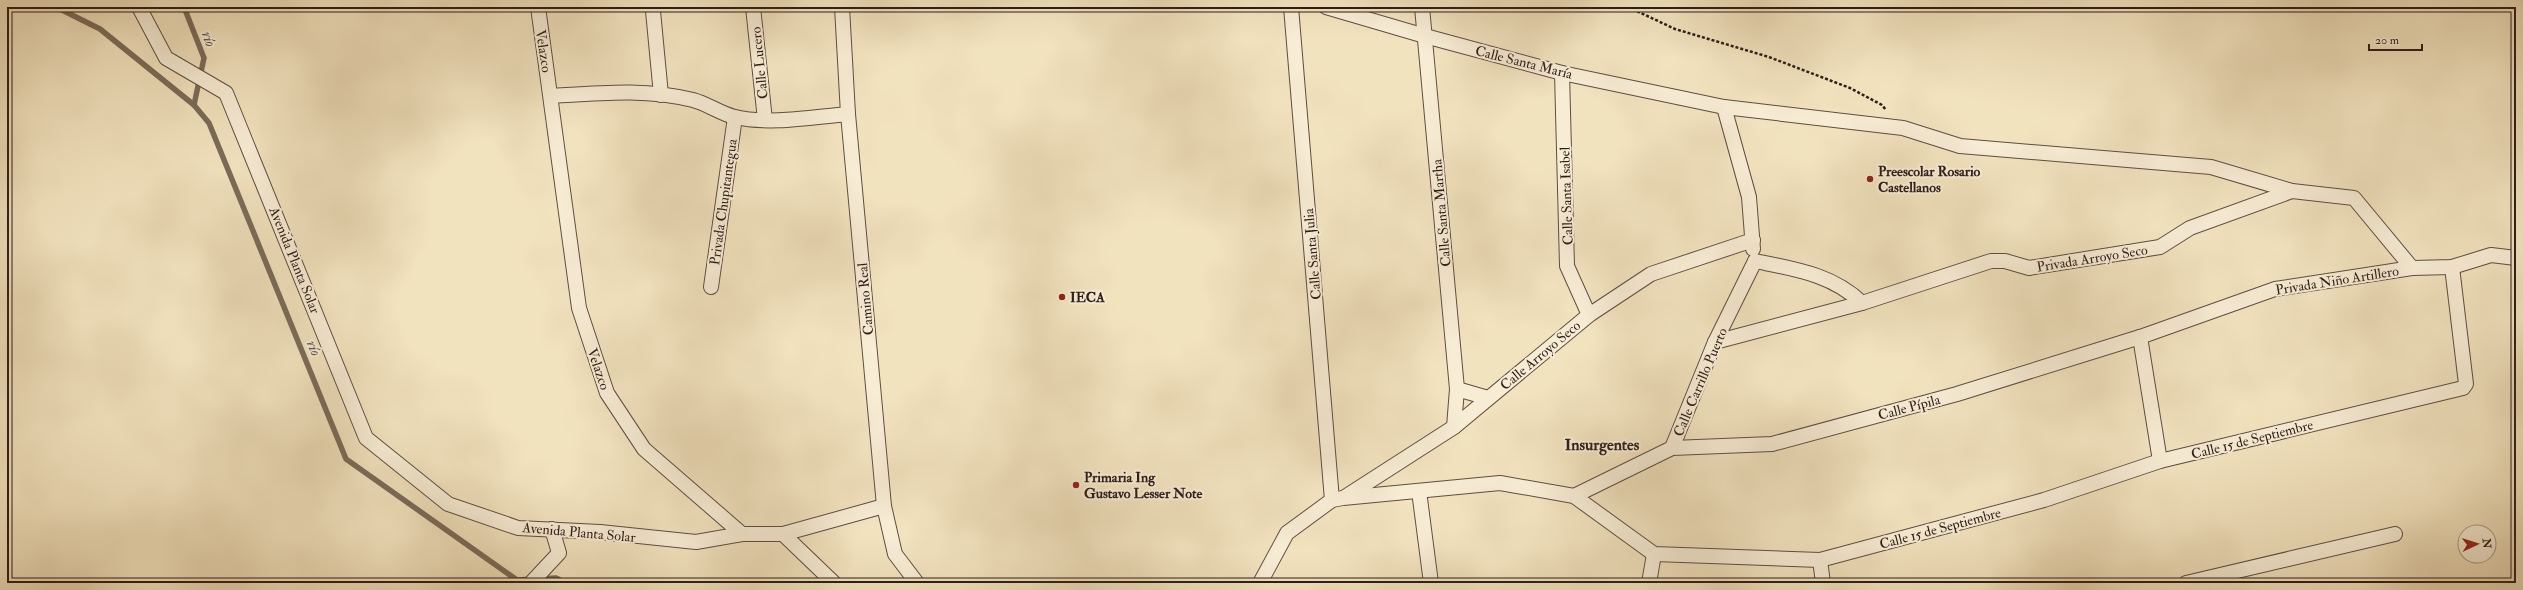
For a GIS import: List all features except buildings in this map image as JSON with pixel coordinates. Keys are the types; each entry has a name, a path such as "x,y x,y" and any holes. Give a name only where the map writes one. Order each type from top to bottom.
{"street":[{"name":"Avenida Planta Solar","path":"139,7 166,58 226,92 366,438 448,504 518,528 552,529 696,542 742,534"},
{"name":"Velazco","path":"538,7 579,308 607,393 644,448 742,534"},
{"name":"Calle Lucero","path":"753,7 765,120"},
{"name":"Camino Real","path":"842,7 848,114 884,506 895,554 917,583"},
{"name":"Calle Santa Julia","path":"1291,7 1338,499"},
{"name":"Calle Santa María","path":"1326,7 1425,36 1562,72 1724,107 1903,128 1960,146 2211,167 2292,191 2354,198 2412,268"},
{"name":"Calle Santa Martha","path":"1422,7 1457,389 1454,427"},
{"path":"653,11 661,95"},
{"name":"Calle Santa Isabel","path":"1562,72 1568,266 1589,315"},
{"path":"551,96 624,91 661,95 694,100 735,117 765,120 848,114"},
{"path":"1724,107 1749,197 1755,261 1818,274 1848,290 1862,303"},
{"name":"Privada Chupitantegua","path":"711,287 735,117"},
{"name":"Privada Arroyo Seco","path":"1862,303 1991,261 2006,261 2030,268 2160,247 2190,228 2292,191"},
{"name":"Calle Arroyo Seco","path":"1338,499 1454,427 1589,315 1651,274 1753,240"},
{"name":"Privada Niño Artillero","path":"2140,337 2275,289 2412,268 2452,267 2491,255 2516,258"},
{"name":"Calle Carrillo Puerto","path":"1574,496 1672,448 1715,342 1755,261"},
{"name":"Calle 15 de Septiembre","path":"1654,554 1820,560 2044,500 2160,461 2460,389 2466,384 2452,267"},
{"path":"1715,342 1862,303"},
{"path":"2140,337 2160,461"},
{"name":"Calle Pípila","path":"1672,448 1772,444 1957,394 2140,337"},
{"path":"1457,389 1488,398"},
{"path":"1260,583 1287,533 1338,499 1500,483 1574,496 1654,554 1649,583"},
{"path":"1419,491 1431,583"},
{"path":"742,534 783,534 884,506"},
{"path":"531,583 559,553 552,529"},
{"path":"783,534 834,583"},
{"path":"2186,583 2395,534"},
{"path":"1820,560 1823,583"}],"path":[{"path":"1628,7 1675,29 1769,57 1850,88 1882,105 1903,128"}],"waterway":[{"path":"56,7 100,29 194,105"},
{"name":"río","path":"184,7 204,58 194,105 209,123 346,459 517,580 556,578 566,583"}],"place":[{"name":"Preescolar Rosario Castellanos","path":"1870,179"},
{"name":"IECA","path":"1062,297"},
{"name":"Primaria Ing Gustavo Lesser Note","path":"1076,485"}],"district":[{"name":"Insurgentes","path":"1602,444"}]}
